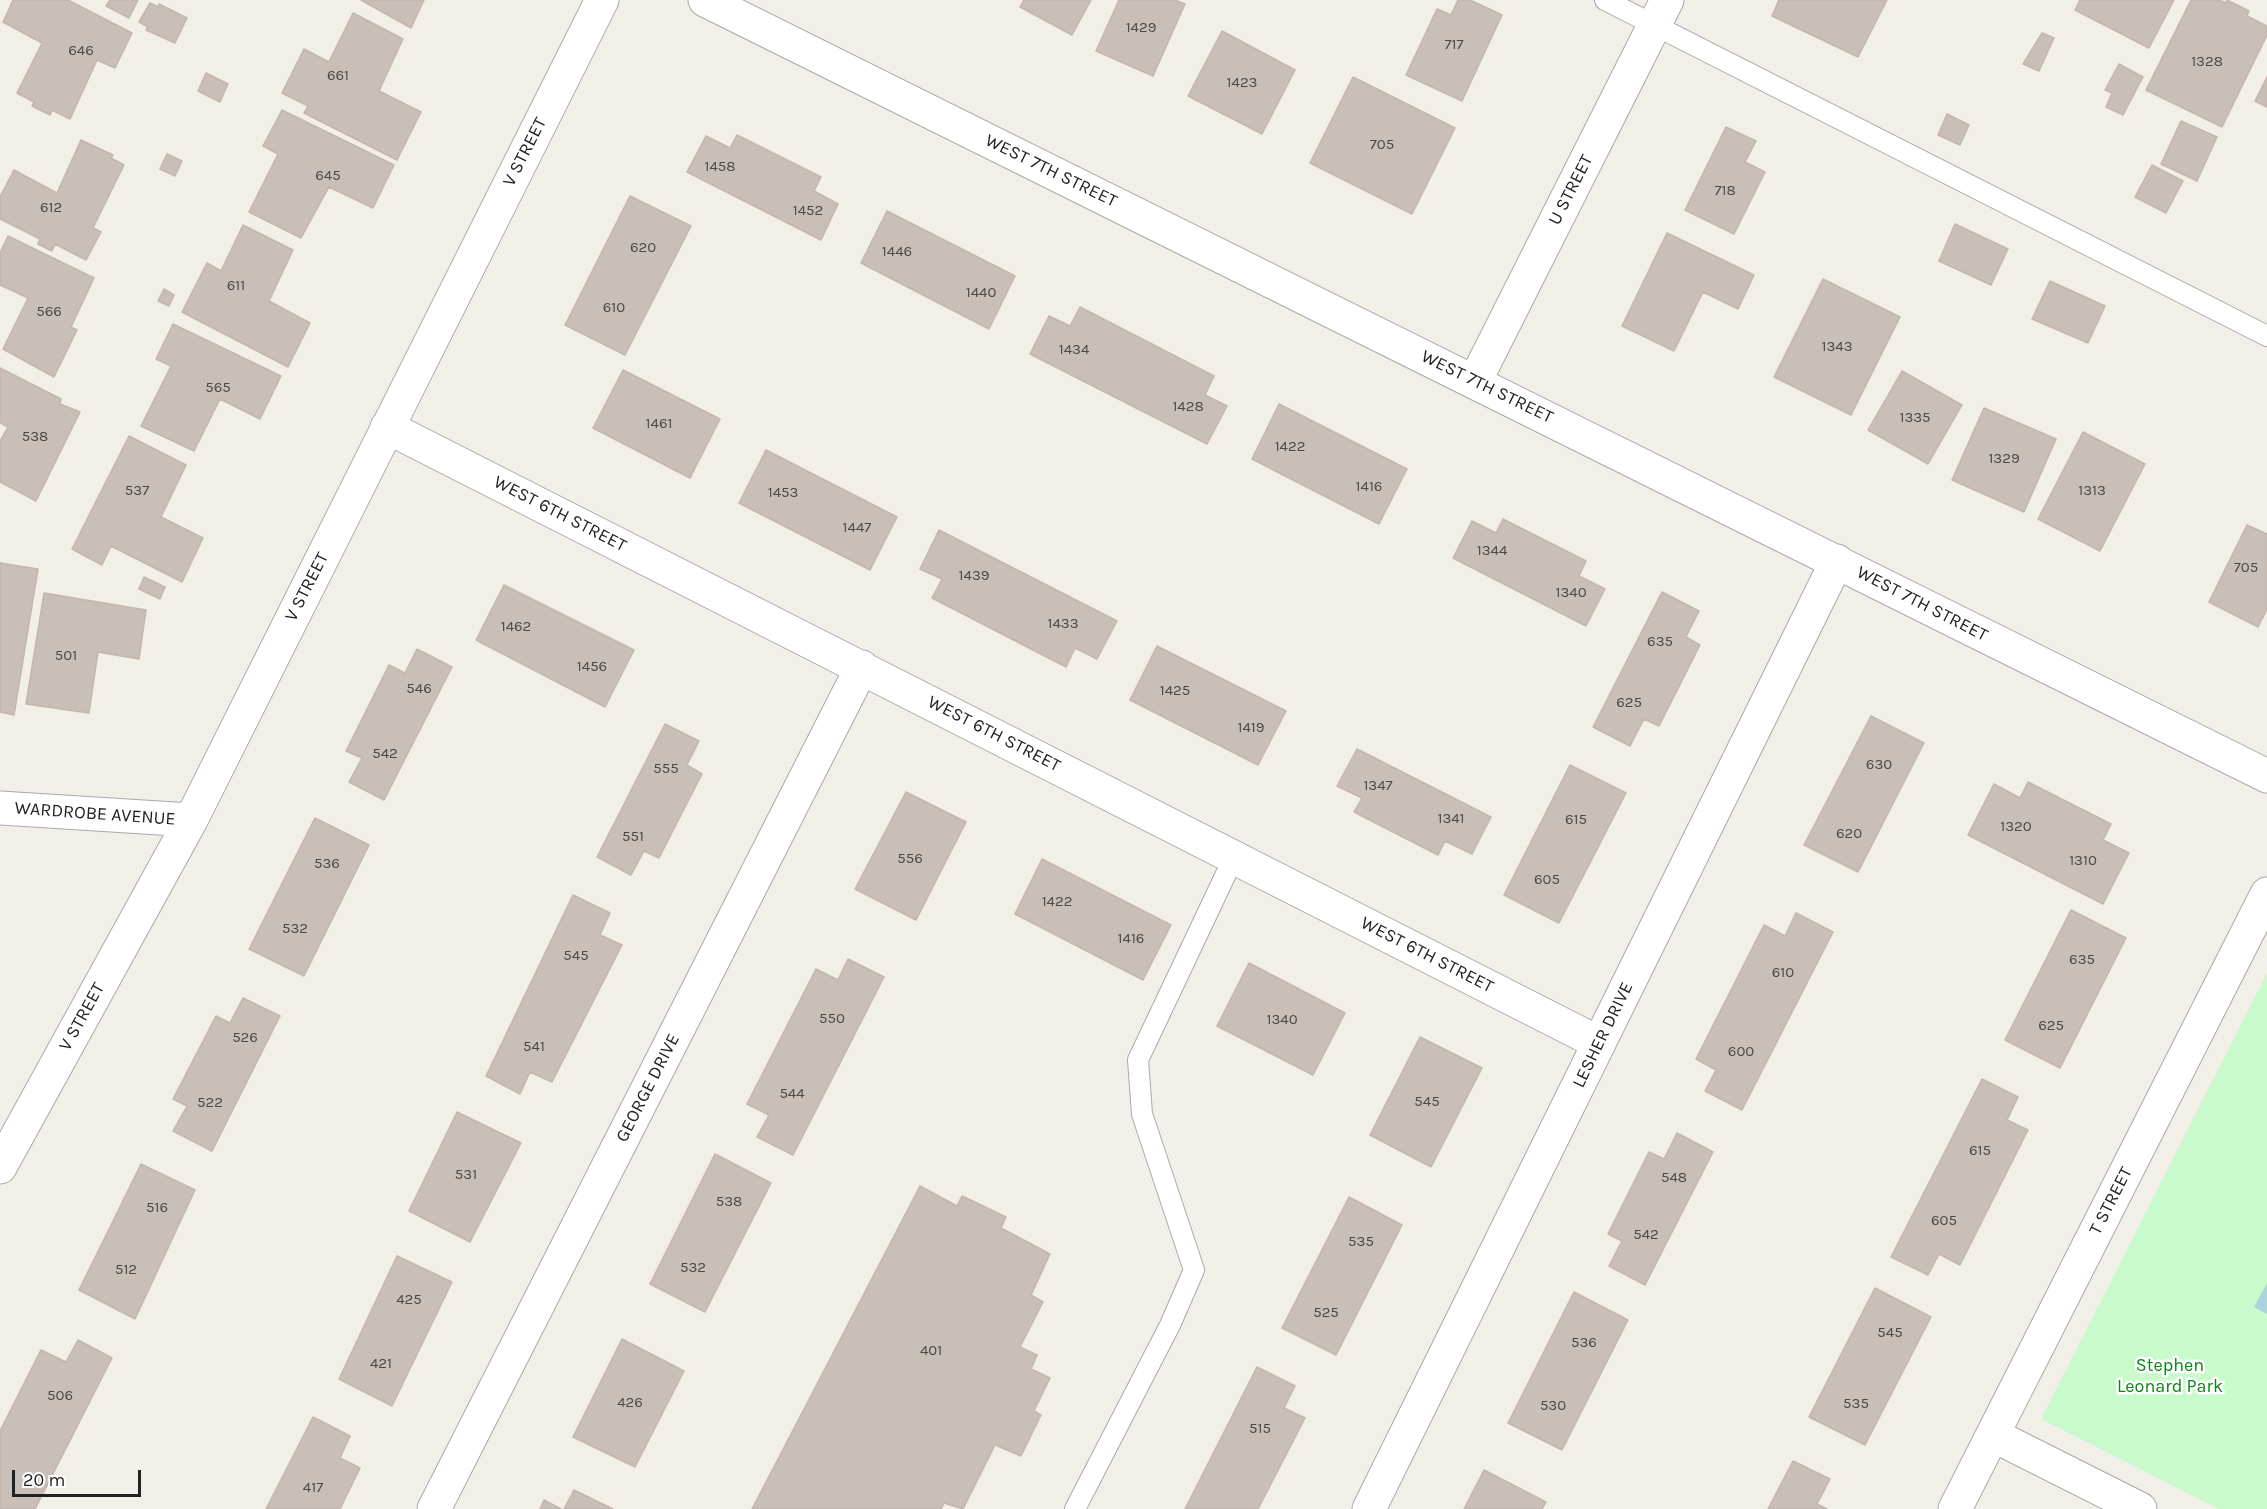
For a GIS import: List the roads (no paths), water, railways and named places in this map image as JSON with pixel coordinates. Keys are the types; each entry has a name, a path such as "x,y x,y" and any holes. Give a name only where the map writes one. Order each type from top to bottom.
{"street":[{"name":"V STREET","path":"0,1167 190,820 602,0"},
{"name":"WEST 7TH STREET","path":"705,0 2267,776"},
{"name":"U STREET","path":"1475,381 1661,13"},
{"name":"WEST 6TH STREET","path":"387,427 1599,1043"},
{"name":"LESHER DRIVE","path":"1369,1509 1837,561"},
{"name":"GEORGE DRIVE","path":"434,1509 862,667"},
{"name":"WARDROBE AVENUE","path":"0,808 190,820"},
{"name":"T STREET","path":"1955,1509 2267,894"},
{"path":"1993,1434 2140,1509"}],"lane":[{"path":"1605,0 1661,13 2267,336"},
{"path":"1075,1509 1170,1326 1194,1270 1142,1114 1138,1060 1234,857"}],"water":[{"path":"2267,1283 2267,1314 2254,1307"}],"park label":[{"name":"Stephen Leonard Park","path":"2170,1376"}]}
